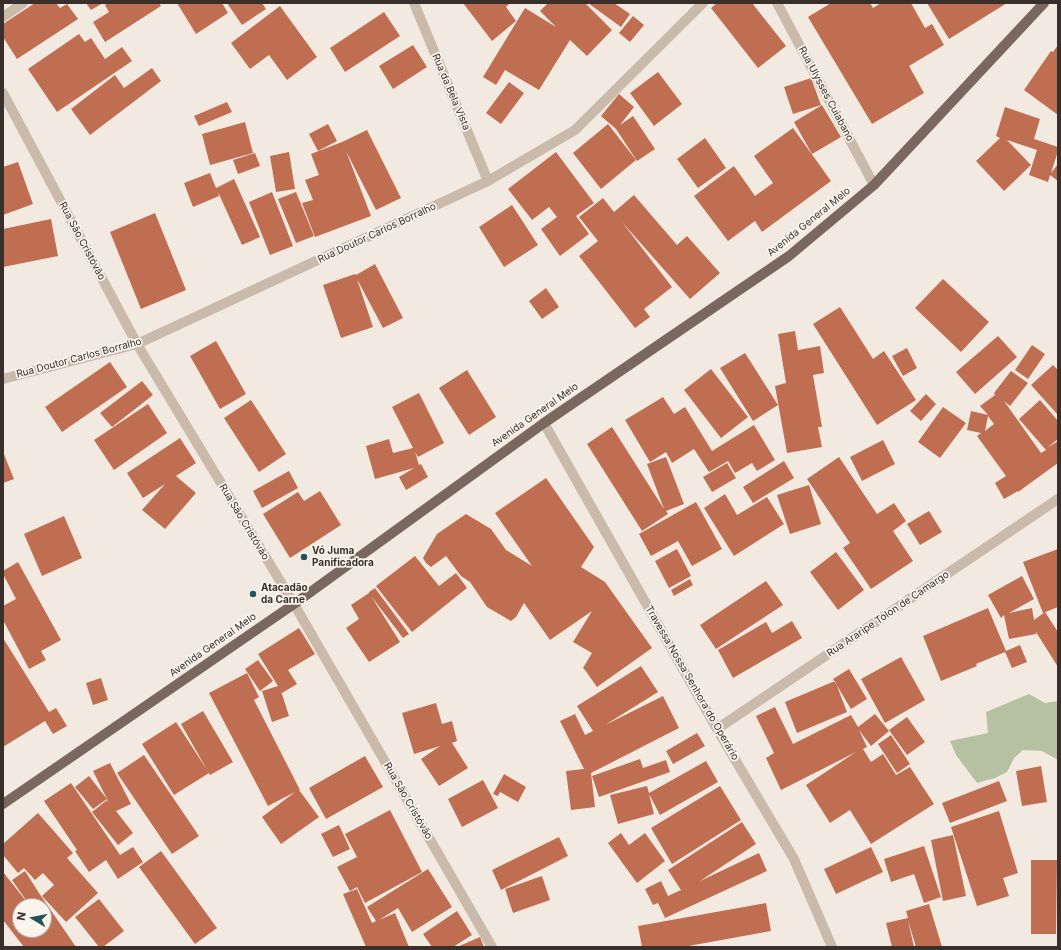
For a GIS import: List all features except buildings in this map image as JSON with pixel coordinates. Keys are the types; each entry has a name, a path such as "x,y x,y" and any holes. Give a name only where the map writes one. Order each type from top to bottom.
{"main road":[{"name":"Avenida General Melo","path":"3,804 294,604 544,423 789,256 874,185 1044,3"}],"street":[{"path":"3,16 24,3"},
{"name":"Rua da Bela Vista","path":"414,3 488,181"},
{"name":"Rua Doutor Carlos Borralho","path":"3,379 137,344 488,181 575,130 703,3"},
{"name":"Rua Ulysses Cuiabano","path":"777,3 874,185"},
{"name":"Rua São Cristóvão","path":"3,93 137,344 294,604 492,947"},
{"name":"Travessa Nossa Senhora do Operário","path":"544,423 717,729 794,859 832,947"},
{"name":"Rua Araripe Tolon de Camargo","path":"717,729 1058,499"}],"green space":[{"path":"1029,694 1045,703 1058,701 1058,760 1042,751 1023,750 1014,758 1007,772 995,778 977,783 956,755 950,741 988,733 986,712"}],"place":[{"name":"Vó Juma Panificadora","path":"304,557"},
{"name":"Atacadão da Carne","path":"253,594"}]}
